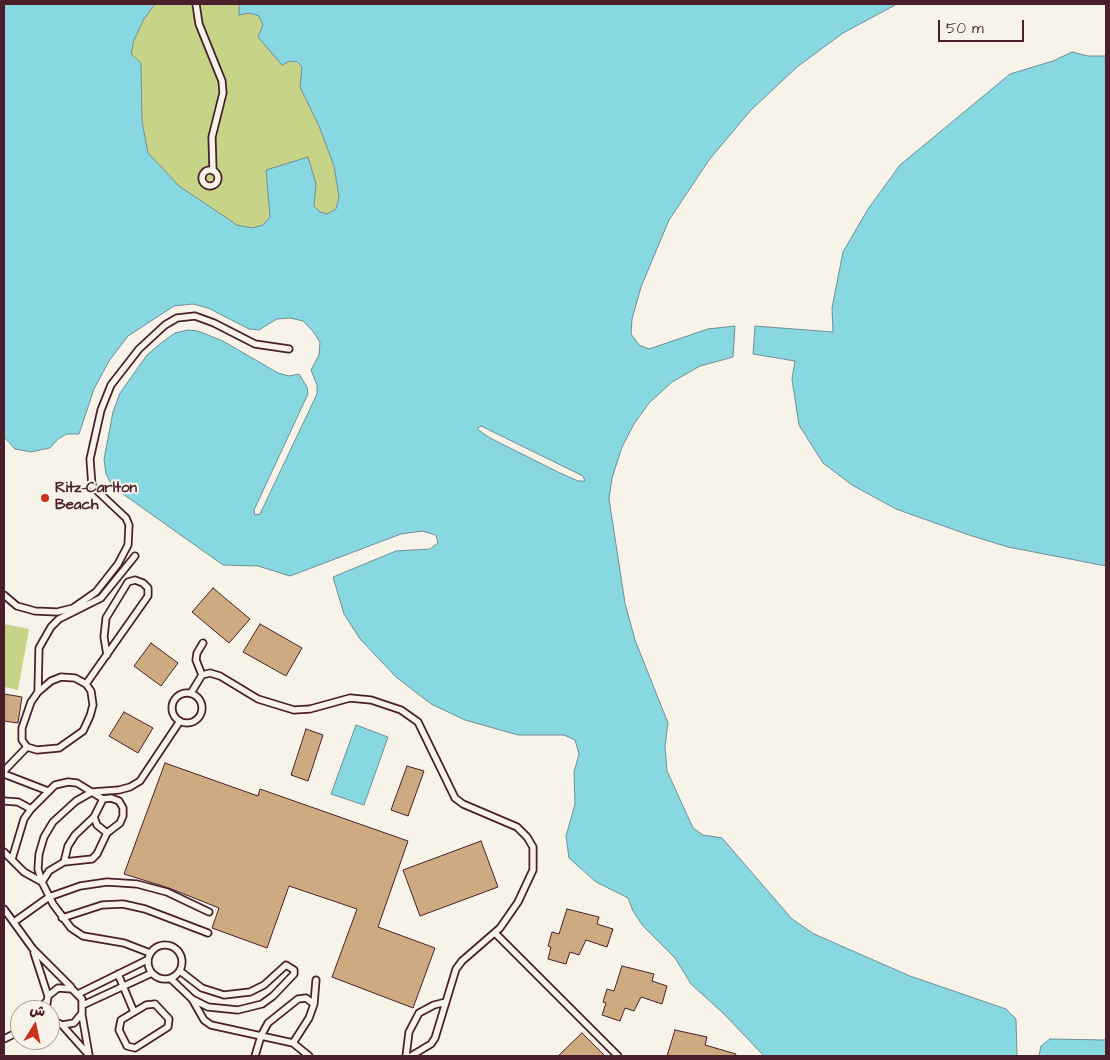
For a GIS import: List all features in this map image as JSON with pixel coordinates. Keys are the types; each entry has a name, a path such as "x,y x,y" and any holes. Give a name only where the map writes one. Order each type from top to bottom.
{"lane":[{"path":"196,4 204,39 222,81 223,93 212,137 213,171"},
{"path":"38,692 39,648 58,615 90,598 118,564 128,545 129,525 126,518 95,491 89,470 105,397 127,363 165,325 177,318 186,316 195,316 214,323 255,344 289,349"},
{"path":"4,595 17,606 58,615 101,598 135,556"},
{"path":"118,564 126,568"},
{"path":"86,684 148,596 148,588 143,583 135,580 128,582 106,618 104,637 107,654"},
{"path":"202,675 196,660 197,653 203,643"},
{"path":"191,694 202,675 210,673 220,676 258,699 294,710 310,709 350,698 360,698 401,710 418,722 455,798 463,804 517,827 528,837 532,847 533,870 518,902 495,933 462,961 456,969 435,1038 431,1044 411,1056"},
{"path":"62,678 75,678 86,684 91,691 93,705 83,731 59,748 37,750 27,747 22,740 22,728 26,713 38,692 51,681 62,678"},
{"path":"182,694 191,694 201,703 202,710 194,721 180,721 174,715 172,707 175,699 182,694"},
{"path":"150,953 124,943 83,936 62,918 42,882 38,868 39,854 44,836 53,822 63,812 92,792 119,790 140,781 180,721"},
{"path":"27,747 4,773 48,791"},
{"path":"12,859 17,838 31,809 56,785 68,782 77,783 103,799 111,798 118,801 123,808 120,823 108,833 92,860 64,862 48,871 42,882"},
{"path":"64,862 68,846 75,835 94,817 103,799"},
{"path":"4,801 18,802 31,809"},
{"path":"94,817 97,825 108,833"},
{"path":"4,852 24,872 42,882"},
{"path":"14,922 49,897 80,886 107,882 137,884 167,892 209,912"},
{"path":"62,918 102,905 124,904 145,909 208,933"},
{"path":"4,909 33,949 78,994 83,1005 82,1013 89,1055"},
{"path":"495,933 618,1056"},
{"path":"78,994 147,960 150,953 162,945 171,946 181,956 180,971 171,978 158,978 152,973 147,960"},
{"path":"33,949 47,999 58,988 72,989"},
{"path":"180,971 202,988 224,995 250,992 264,985 286,965 294,970 292,978 273,996 249,1008 223,1010 208,1007 192,999"},
{"path":"83,1005 152,973"},
{"path":"118,974 134,1012"},
{"path":"171,978 192,999 204,1020 211,1025 293,1043 309,1056"},
{"path":"293,1043 306,1025 314,1004 316,980"},
{"path":"255,1056 260,1036 268,1023 298,999 306,998 314,1004"},
{"path":"406,1056 408,1032 419,1013 434,1004 446,1002"},
{"path":"155,1004 162,1009 170,1024 166,1029 131,1048 127,1046 120,1035 119,1025 121,1020 134,1012 155,1004"},
{"path":"60,1024 74,1022 82,1013"},
{"path":"60,1028 89,1055"}],"green space":[{"path":"155,4 239,4 249,13 259,16 263,25 258,37 302,67 302,79 334,166 339,197 336,209 327,214 320,212 314,206 316,184 266,170 270,217 263,225 252,228 237,225 179,186 148,153 142,121 141,63 131,54 134,40 144,19"},
{"path":"4,624 29,629 18,690 4,687"}],"water":[{"path":"4,4 155,4 144,19 134,40 131,54 141,63 142,121 148,153 179,186 237,225 252,228 263,225 270,217 266,170 308,157 316,184 314,206 320,212 327,214 336,209 339,197 334,166 319,126 300,87 302,67 297,62 290,61 282,65 258,37 263,25 259,16 249,13 239,15 239,4 897,4 843,33 797,67 751,110 709,160 669,220 641,287 632,319 631,334 639,345 649,349 708,329 735,326 733,357 700,366 672,382 649,403 634,424 622,447 612,478 609,499 625,603 635,640 668,723 665,746 667,771 693,828 703,835 722,838 792,919 814,934 910,976 1006,1009 1016,1019 1017,1056 764,1056 724,1014 691,984 675,958 643,926 633,911 628,898 596,882 569,858 566,836 575,804 574,772 579,754 575,740 564,735 518,735 465,720 431,704 396,677 360,639 344,614 333,577 396,551 430,549 438,543 436,535 422,531 401,534 290,576 258,566 223,565 113,487 106,474 104,459 113,412 120,393 147,355 161,343 175,333 188,330 198,331 223,341 278,373 289,376 299,374 307,387 308,394 254,510 255,515 260,514 317,394 317,385 311,370 319,355 320,342 303,321 290,318 277,319 259,330 249,329 208,308 193,304 174,306 128,336 109,361 94,389 79,434 67,434 58,439 50,448 31,452 15,449 4,437","holes":["481,426 583,476 585,481 578,481 490,438 477,429"]},
{"path":"1072,52 1088,56 1106,56 1106,566 1008,547 969,535 896,509 852,485 823,463 799,425 792,379 795,361 753,354 755,326 833,332 832,308 843,252 868,209 900,165 1010,74 1053,61"},
{"path":"356,725 388,737 364,805 331,794"},
{"path":"1050,1039 1106,1040 1106,1056 1039,1056 1041,1046"}],"building":[{"path":"213,588 250,619 229,643 192,612"},
{"path":"260,624 302,648 286,676 243,652"},
{"path":"151,643 178,663 161,686 134,666"},
{"path":"4,694 22,697 18,723 4,721"},
{"path":"124,712 153,728 138,753 109,736"},
{"path":"306,729 323,735 308,781 291,775"},
{"path":"165,763 258,796 260,789 408,841 378,927 435,948 413,1008 332,977 357,909 289,886 267,948 212,928 219,908 169,888 124,874"},
{"path":"407,766 424,771 408,816 391,810"},
{"path":"481,841 498,887 420,916 403,870"},
{"path":"567,909 599,917 597,924 613,929 607,947 586,940 579,955 570,952 566,964 548,959 551,947 548,946 552,932 559,934"},
{"path":"622,966 654,974 652,981 667,986 662,1004 641,997 634,1011 625,1008 620,1021 602,1015 606,1003 603,1002 607,989 614,991"},
{"path":"675,1030 707,1037 705,1045 736,1054 735,1056 667,1056"},
{"path":"582,1033 605,1056 558,1056"}],"place":[{"name":"Ritz-Carlton Beach","path":"45,498"}]}
